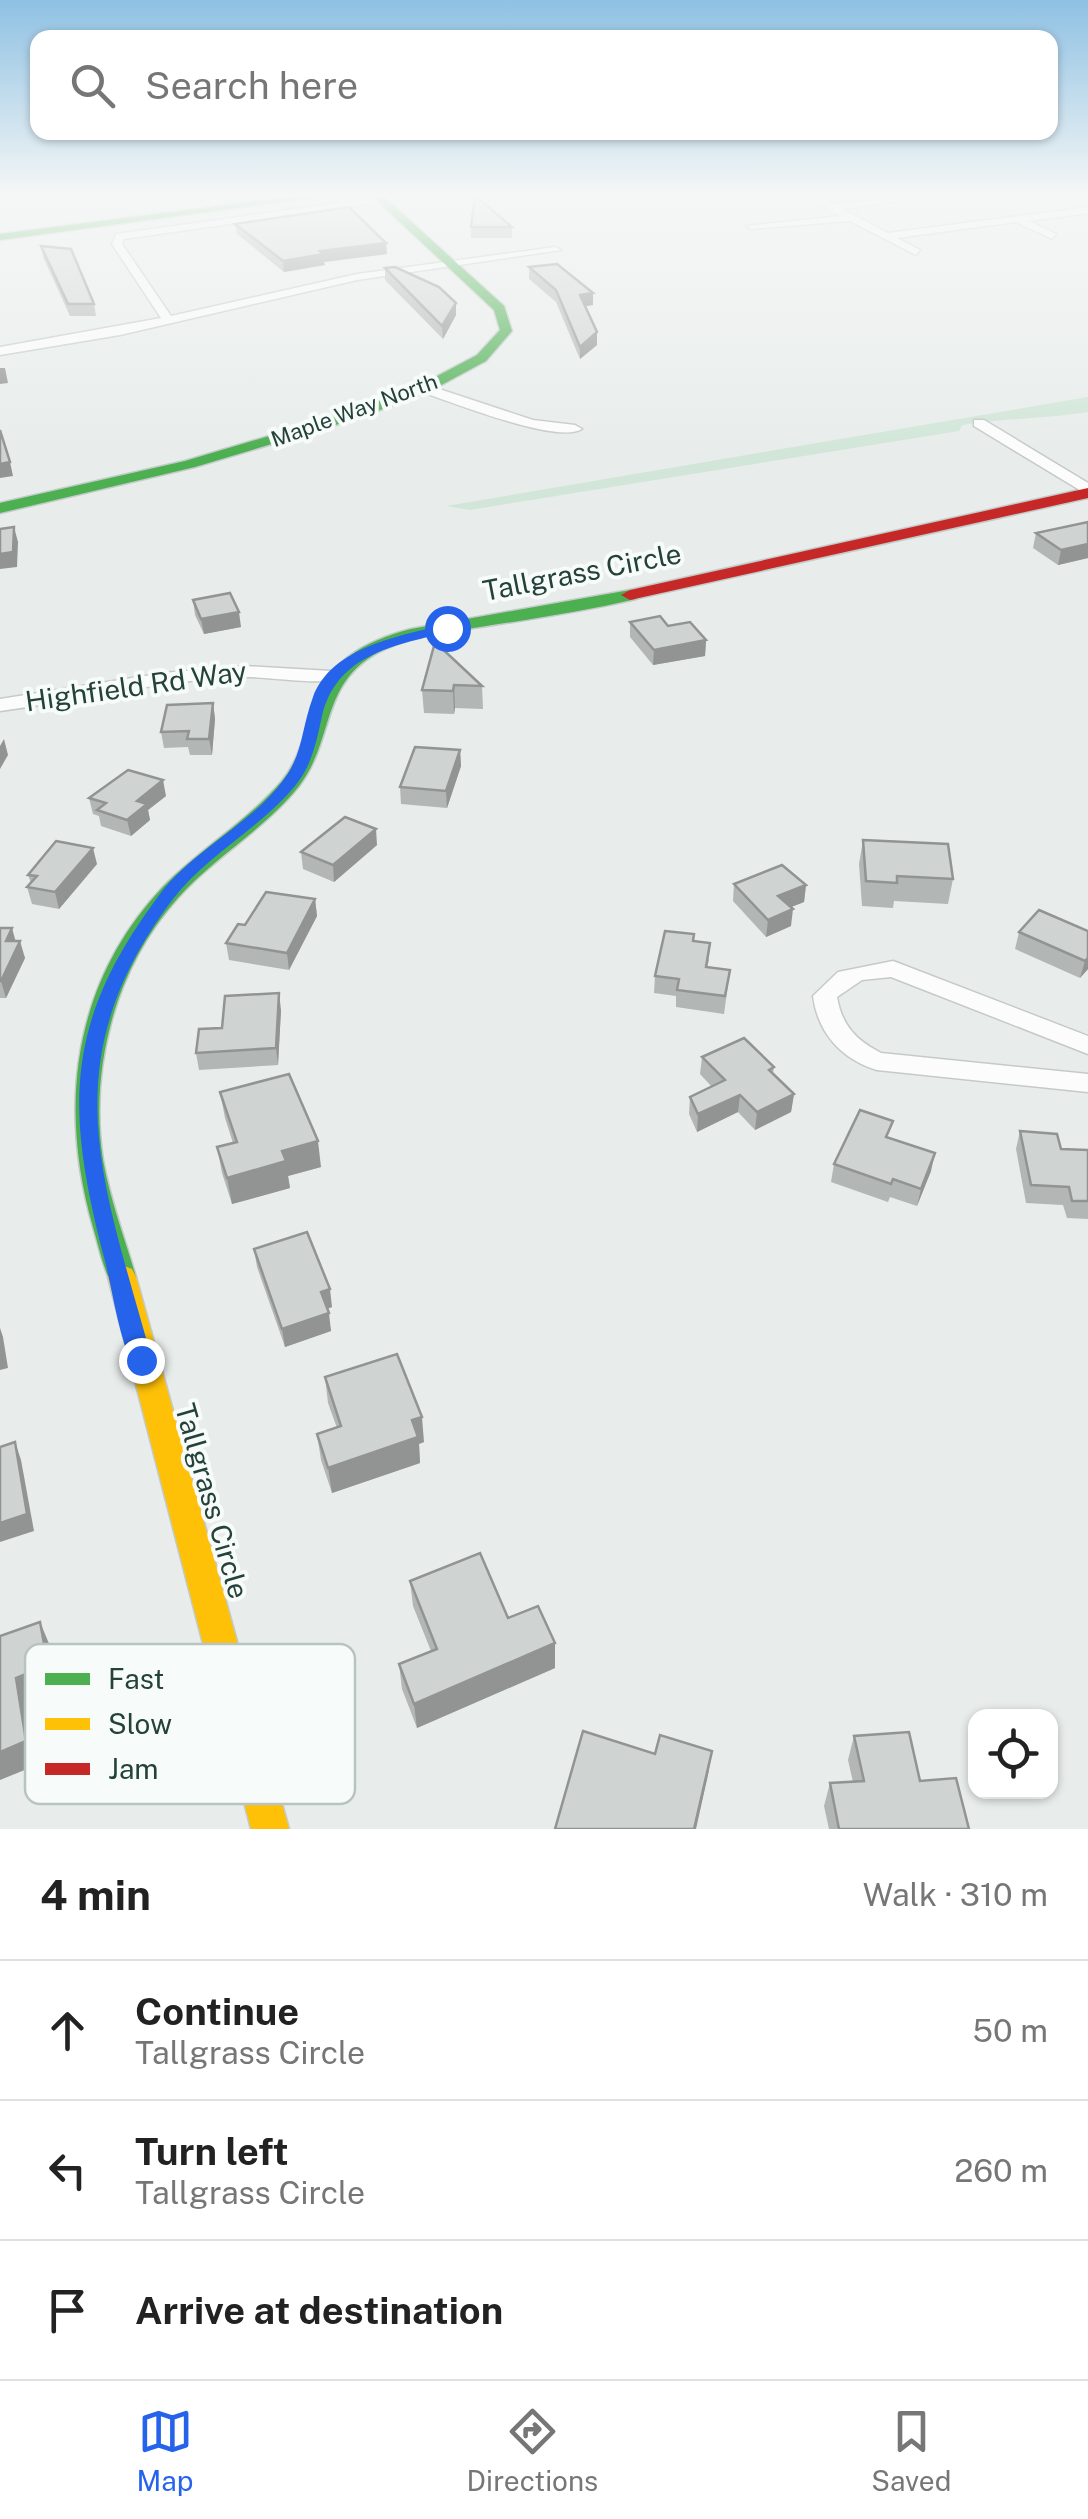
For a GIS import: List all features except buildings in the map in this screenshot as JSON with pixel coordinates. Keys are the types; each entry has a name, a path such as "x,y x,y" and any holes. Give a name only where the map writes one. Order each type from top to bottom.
{"street":[{"path":"142,281 168,320"},
{"path":"0,351 168,320 340,281"},
{"name":"Maple Way North","path":"0,508 220,457 420,388 486,357 506,331 500,308 470,281"},
{"path":"420,388 532,424 575,429"},
{"path":"979,422 1088,491"},
{"name":"Tallgrass Circle","path":"220,1644 97,1191 88,1143 86,1090 98,1023 118,971 168,895 192,869 274,802 302,768 320,696 331,677 376,647 416,634 635,594 1088,491"},
{"name":"Highfield Rd Way","path":"0,705 210,671 272,669 331,677"},
{"path":"1088,1045 894,969 865,971 838,980 825,996 827,1019 838,1037 856,1052 877,1061 1088,1083"},
{"name":"Tallgrass Circle","path":"263,1804 270,1829"}],"green space":[{"path":"1088,397 1088,412 962,425 959,431 470,510 446,506"}],"traffic: fast":[{"path":"0,508 110,484 275,440 429,386 481,358 506,331 500,309 470,281"},
{"path":"122,1277 90,1160 87,1089 100,1018 128,950 148,920 185,878 265,811 293,780 312,744 326,694 349,663 384,643 411,635 630,595"}],"traffic: slow":[{"path":"122,1277 220,1644"},
{"path":"263,1804 270,1829"}],"traffic: jam":[{"path":"630,595 1088,493"}],"route":[{"path":"141,1360 97,1191 86,1126 90,1056 118,971 168,895 192,869 274,802 292,782 309,750 316,708 331,677 376,647 447,628"}]}
